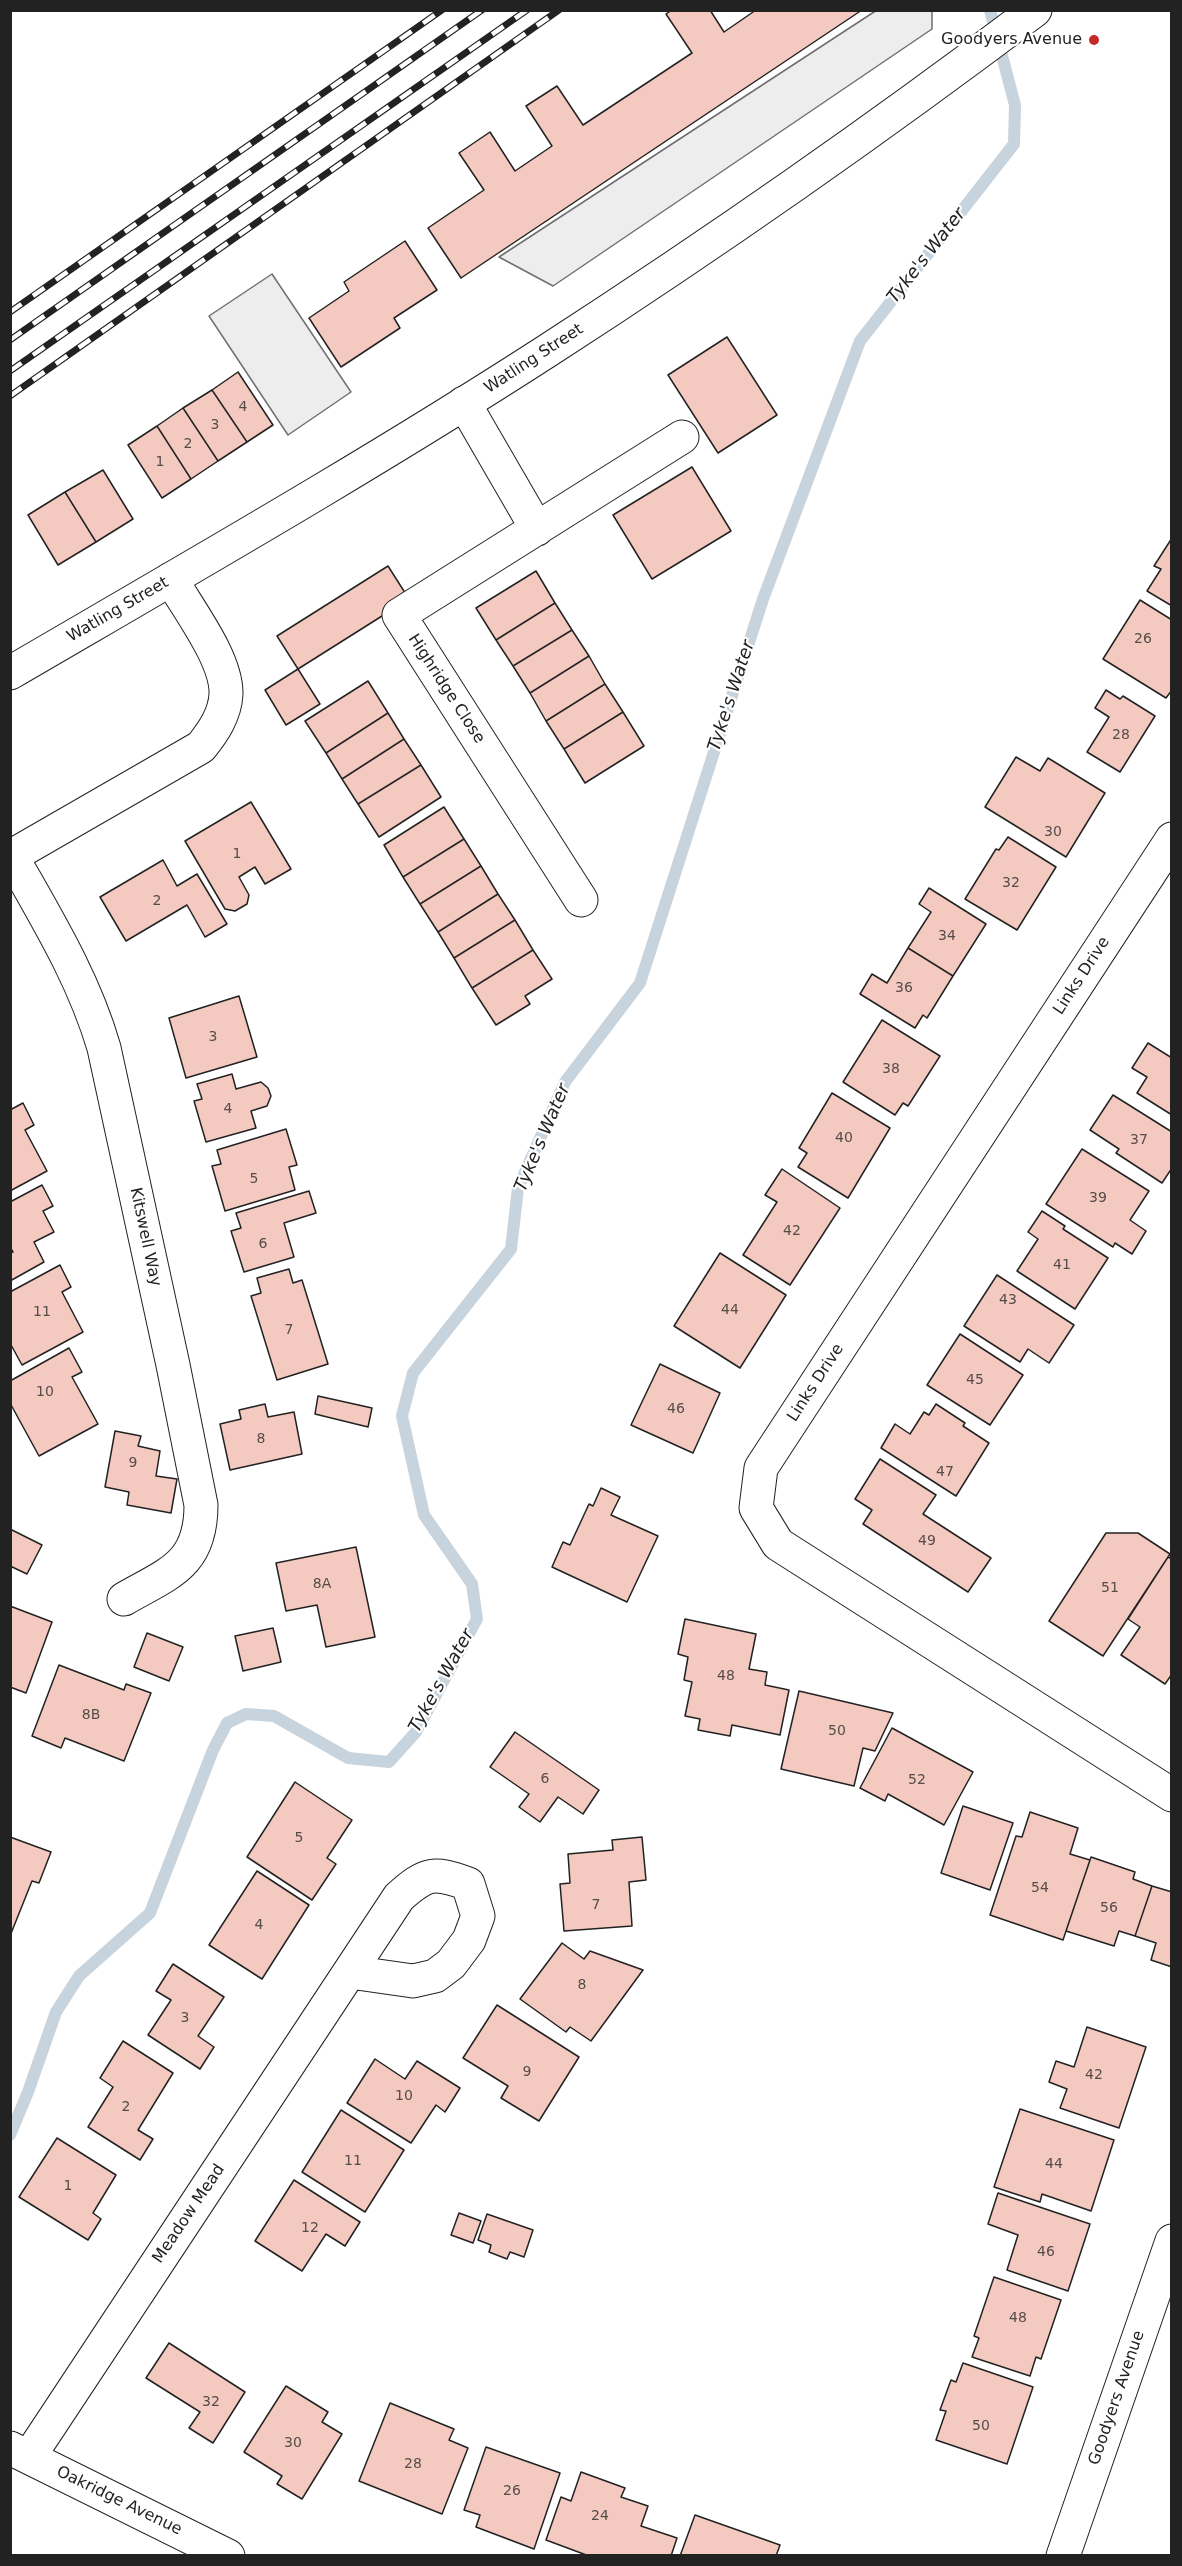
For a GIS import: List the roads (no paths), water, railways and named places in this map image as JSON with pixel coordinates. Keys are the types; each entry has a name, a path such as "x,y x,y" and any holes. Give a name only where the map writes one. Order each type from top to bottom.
{"street":[{"name":"Watling Street","path":"10,673 464,403 748,218 948,76 1035,10"},
{"path":"464,403 537,529"},
{"name":"Highridge Close","path":"581,900 399,615 682,436"},
{"name":"Kitswell Way","path":"124,1599 170,1573 189,1557 201,1521 201,1505 171,1353 104,1048 93,1013 73,966 11,857 201,747 214,731 222,714 226,694 224,675 213,651 171,579"},
{"name":"Links Drive","path":"1172,838 761,1468 756,1508 778,1544 1172,1795"},
{"name":"Meadow Mead","path":"20,2452 350,1972"},
{"name":"Goodyers Avenue","path":"1063,2556 1172,2241"},
{"name":"Oakridge Avenue","path":"20,2452 228,2556"}],"waterway":[{"name":"Tyke's Water","path":"10,2135 56,2012 79,1976 150,1913 213,1750 227,1723 246,1714 274,1716 348,1758 389,1762 416,1732 477,1619 472,1584 424,1515 402,1416 413,1373 511,1249 518,1188 565,1082 640,983 763,599 860,341 1014,144 1015,105 990,10"}],"railway":[{"path":"10,312 442,10"},
{"path":"10,340 482,10"},
{"path":"10,371 527,10"},
{"path":"10,396 559,10"}],"place":[{"name":"Goodyers Avenue","path":"1094,40"}]}
